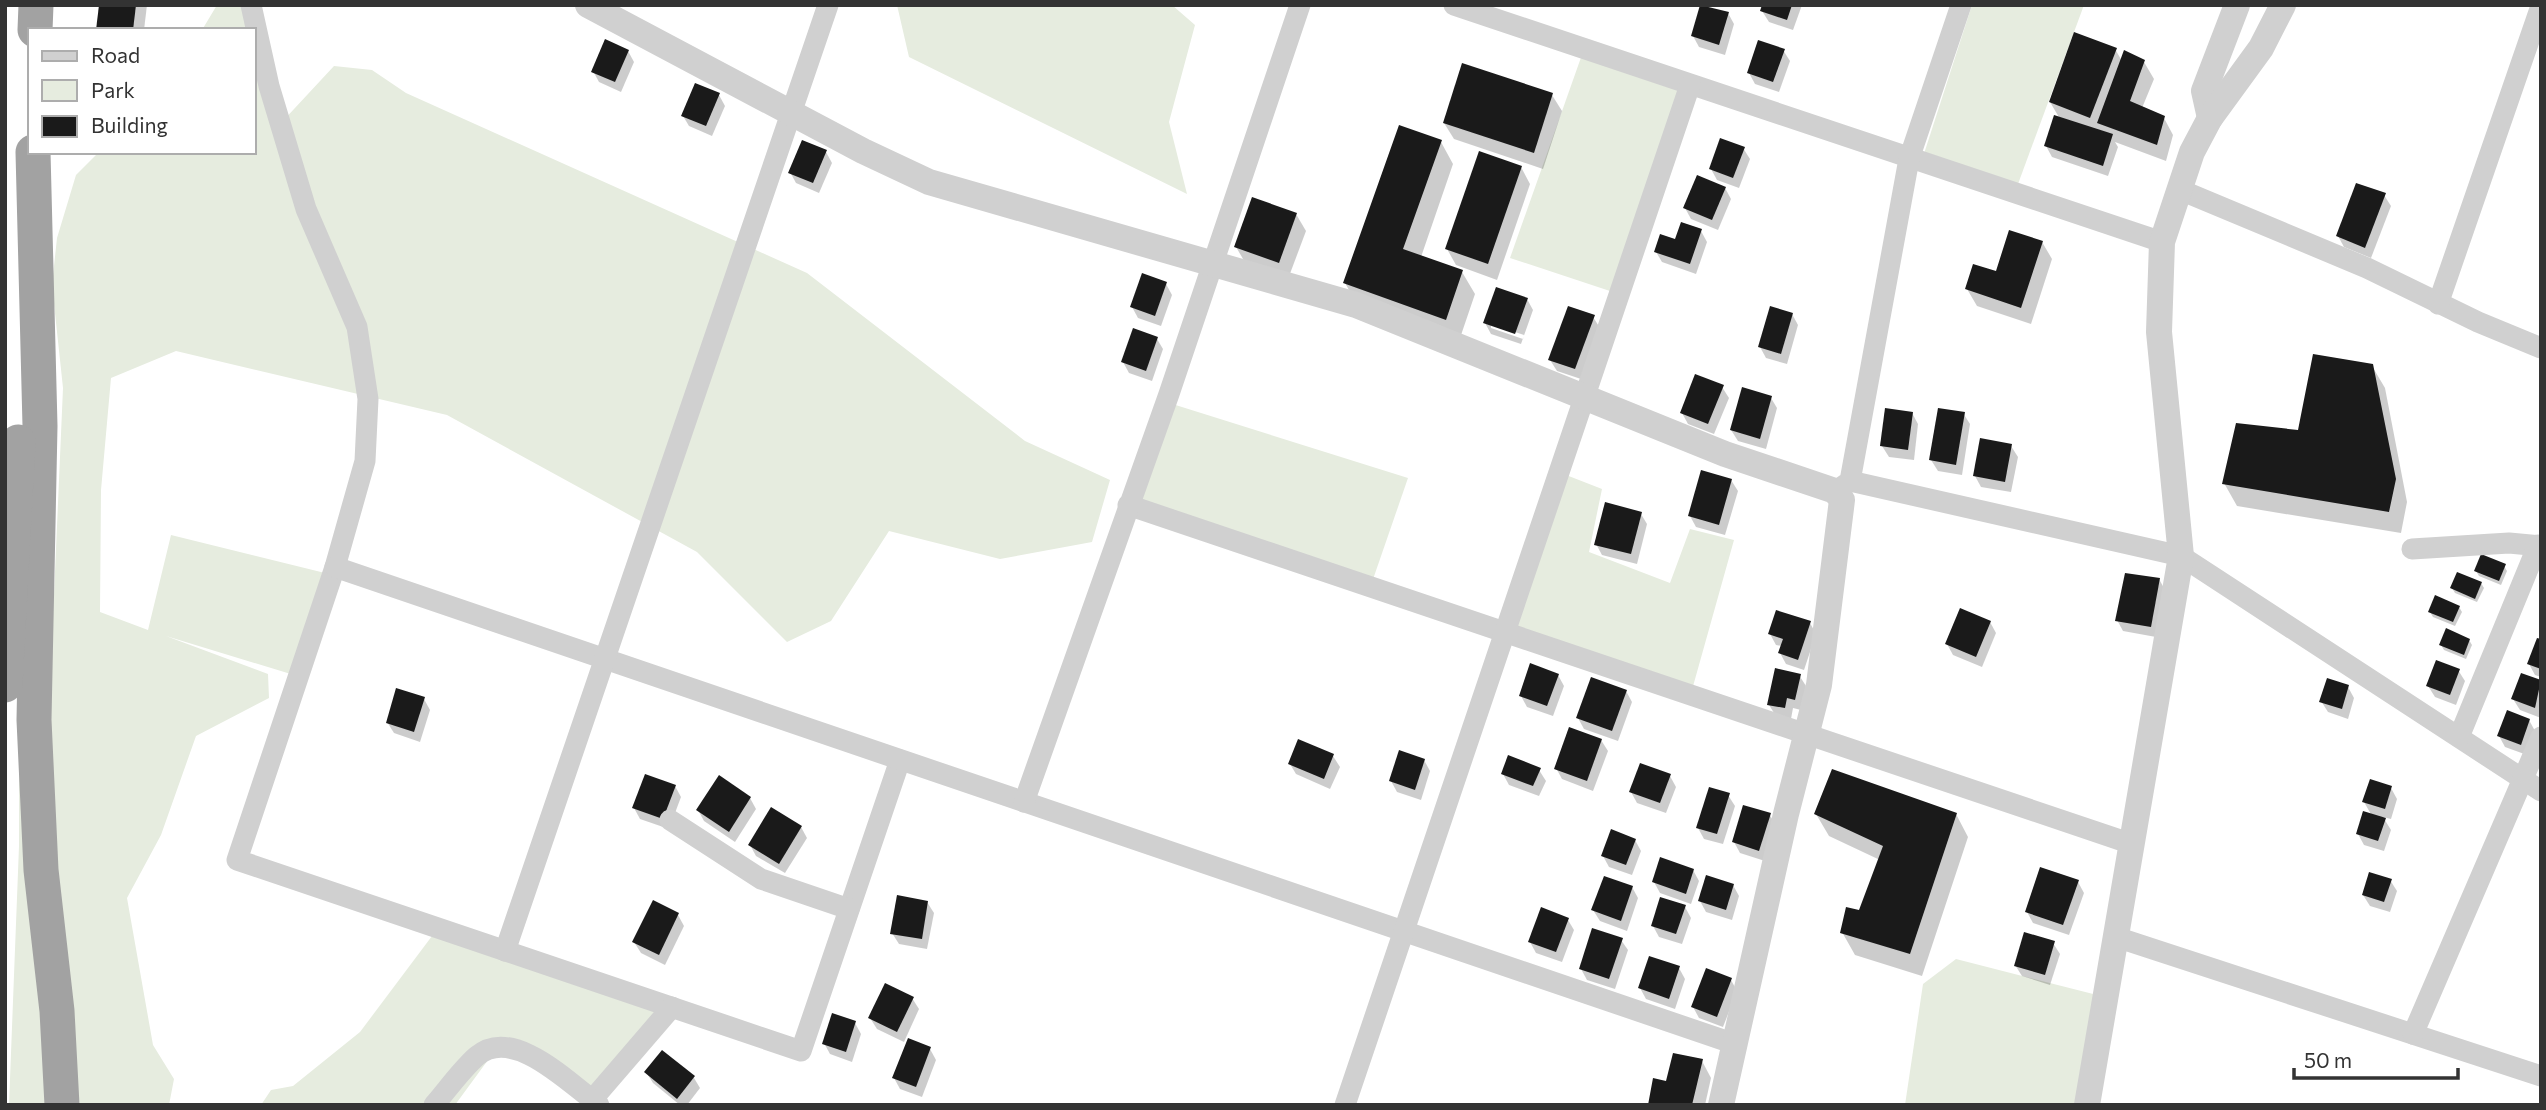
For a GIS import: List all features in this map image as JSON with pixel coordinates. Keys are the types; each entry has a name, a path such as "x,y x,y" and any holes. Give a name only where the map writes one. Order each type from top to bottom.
{"highway":[{"path":"35,28 36,5"},
{"path":"5,685 32,154"},
{"path":"32,154 40,426 39,565 33,720 41,870 57,1011 62,1105"}],"street":[{"path":"251,5 269,86 306,209 357,327 368,399 365,461 335,567 237,860 801,1051 900,760"},
{"path":"588,5 789,112 929,182 987,201 1212,261 1356,305 1725,454 1842,486 2181,556 2541,791"},
{"path":"505,951 789,112 828,5"},
{"path":"1024,802 1169,394 1300,5"},
{"path":"1454,5 2162,242"},
{"path":"1721,1105 1819,685 1842,486 1909,159 1961,5"},
{"path":"2210,118 2204,91 2237,5"},
{"path":"2087,1105 2181,556 2159,332 2162,242 2192,152 2210,118 2261,48 2283,5"},
{"path":"2438,303 2541,6"},
{"path":"1345,1105 1690,85"},
{"path":"2178,189 2367,268 2438,303 2541,348"},
{"path":"1128,505 2132,844"},
{"path":"2412,549 2509,543 2539,545 2459,737"},
{"path":"335,567 1735,1044"},
{"path":"2413,1034 2541,737"},
{"path":"670,820 761,879 849,909"},
{"path":"2116,937 2541,1076"},
{"path":"434,1105 479,1054 499,1045 528,1052 596,1102 672,1007"}],"green space":[{"path":"217,5 252,5 281,123 334,66 372,70 406,93 807,273 1025,441 1110,480 1092,542 1000,559 889,531 831,621 787,642 697,552 447,415 176,351 111,378 101,490 100,612 148,630 171,535 325,573 294,675 166,636 268,674 269,698 196,736 161,835 127,898 153,1045 174,1079 169,1105 9,1105 19,846 19,745 54,595 63,388 52,285 57,238 76,175 97,154 256,154 256,28 203,28"},
{"path":"897,5 1172,5 1195,25 1169,122 1187,194 909,57"},
{"path":"1972,5 2084,5 2018,184 1921,163"},
{"path":"1584,49 1688,91 1619,294 1510,258"},
{"path":"1166,402 1408,478 1370,588 1128,505"},
{"path":"1561,473 1602,489 1589,552 1670,583 1690,529 1734,540 1690,697 1505,634"},
{"path":"438,928 672,1007 592,1100 499,1045 455,1105 261,1105 271,1090 293,1086 360,1032"},
{"path":"1956,959 2105,997 2087,1105 1905,1105 1923,984"}],"building":[{"path":"99,5 136,5 133,28 96,28"},
{"path":"1700,5 1729,12 1719,45 1691,36"},
{"path":"1762,5 1792,5 1787,20 1760,11"},
{"path":"2074,32 2117,48 2090,118 2049,102"},
{"path":"605,39 629,50 615,82 591,72"},
{"path":"1758,40 1785,49 1773,82 1747,73"},
{"path":"2124,50 2145,60 2130,101 2165,116 2157,145 2097,123"},
{"path":"1462,63 1553,93 1534,153 1443,123"},
{"path":"695,83 720,93 706,126 681,116"},
{"path":"2054,115 2113,134 2103,166 2044,146"},
{"path":"1399,125 1442,140 1403,249 1463,270 1446,320 1343,283"},
{"path":"1720,138 1745,147 1733,178 1709,169"},
{"path":"802,140 827,150 813,183 788,173"},
{"path":"1479,151 1522,166 1488,264 1445,249"},
{"path":"1697,175 1726,187 1712,220 1683,208"},
{"path":"2356,183 2386,193 2365,248 2336,236"},
{"path":"1252,197 1297,213 1279,263 1234,247"},
{"path":"1681,222 1702,229 1690,264 1654,252 1660,234 1675,239"},
{"path":"2009,230 2043,241 2021,308 1965,289 1973,264 1996,271"},
{"path":"1142,273 1167,282 1155,316 1130,307"},
{"path":"1496,287 1528,298 1515,334 1483,323"},
{"path":"1568,306 1595,315 1575,369 1548,360"},
{"path":"1770,306 1793,313 1781,354 1758,347"},
{"path":"1133,328 1158,337 1146,371 1121,362"},
{"path":"2313,354 2373,364 2396,479 2389,512 2222,484 2236,423 2298,430"},
{"path":"1695,374 1724,385 1708,424 1680,413"},
{"path":"1742,387 1772,396 1760,439 1730,430"},
{"path":"1885,408 1913,412 1908,450 1880,446"},
{"path":"1938,408 1965,412 1956,465 1929,460"},
{"path":"1980,438 2012,444 2005,482 1973,476"},
{"path":"1701,470 1732,479 1719,525 1688,516"},
{"path":"1605,502 1642,512 1631,554 1594,545"},
{"path":"2481,554 2506,564 2499,581 2474,571"},
{"path":"2457,572 2482,582 2475,599 2450,588"},
{"path":"2125,573 2160,578 2151,627 2115,621"},
{"path":"2435,595 2460,606 2453,622 2428,612"},
{"path":"1960,608 1991,621 1976,657 1945,644"},
{"path":"1776,610 1811,621 1798,660 1778,653 1783,639 1768,634"},
{"path":"2446,628 2470,639 2464,655 2439,645"},
{"path":"2537,638 2541,639 2541,669 2527,664"},
{"path":"2436,660 2460,669 2450,695 2426,686"},
{"path":"1530,663 1559,674 1547,706 1519,696"},
{"path":"1775,668 1801,674 1795,700 1787,698 1785,708 1767,705"},
{"path":"2521,673 2541,680 2535,708 2511,699"},
{"path":"1591,677 1627,690 1612,731 1576,718"},
{"path":"2327,678 2349,685 2342,709 2319,702"},
{"path":"396,688 425,697 414,732 386,723"},
{"path":"2507,710 2530,719 2521,745 2497,736"},
{"path":"1569,727 1602,739 1587,781 1554,769"},
{"path":"1298,739 1334,754 1324,779 1288,764"},
{"path":"1399,750 1425,759 1415,790 1389,781"},
{"path":"1508,755 1541,768 1533,786 1501,774"},
{"path":"1640,763 1671,774 1660,803 1629,792"},
{"path":"1832,769 1957,813 1910,954 1840,933 1846,907 1859,910 1883,846 1814,814"},
{"path":"645,774 676,785 663,819 632,808"},
{"path":"719,775 751,797 729,832 696,810"},
{"path":"2370,779 2392,786 2385,809 2362,802"},
{"path":"1709,787 1730,793 1717,834 1696,828"},
{"path":"1743,805 1771,813 1759,851 1732,842"},
{"path":"771,807 802,826 779,864 748,845"},
{"path":"2363,811 2386,818 2378,841 2356,834"},
{"path":"1611,829 1636,839 1626,865 1601,856"},
{"path":"1660,857 1694,869 1686,894 1652,882"},
{"path":"2040,867 2079,880 2063,925 2025,912"},
{"path":"2369,872 2392,879 2384,902 2362,895"},
{"path":"1706,875 1734,884 1726,910 1698,901"},
{"path":"1604,876 1633,886 1621,921 1591,910"},
{"path":"897,895 928,901 922,939 890,934"},
{"path":"1660,897 1686,905 1676,934 1651,926"},
{"path":"653,900 679,913 659,955 632,942"},
{"path":"1541,907 1569,918 1556,952 1528,942"},
{"path":"1592,928 1623,938 1609,979 1579,969"},
{"path":"2024,932 2055,941 2045,975 2014,966"},
{"path":"1649,956 1680,966 1669,999 1638,988"},
{"path":"1706,968 1732,978 1717,1017 1691,1007"},
{"path":"885,983 914,997 897,1032 868,1018"},
{"path":"832,1013 856,1021 846,1052 822,1044"},
{"path":"908,1038 931,1047 916,1087 892,1078"},
{"path":"662,1050 695,1076 677,1099 644,1072"},
{"path":"1673,1053 1703,1059 1692,1105 1648,1105 1653,1078 1666,1081"}]}
